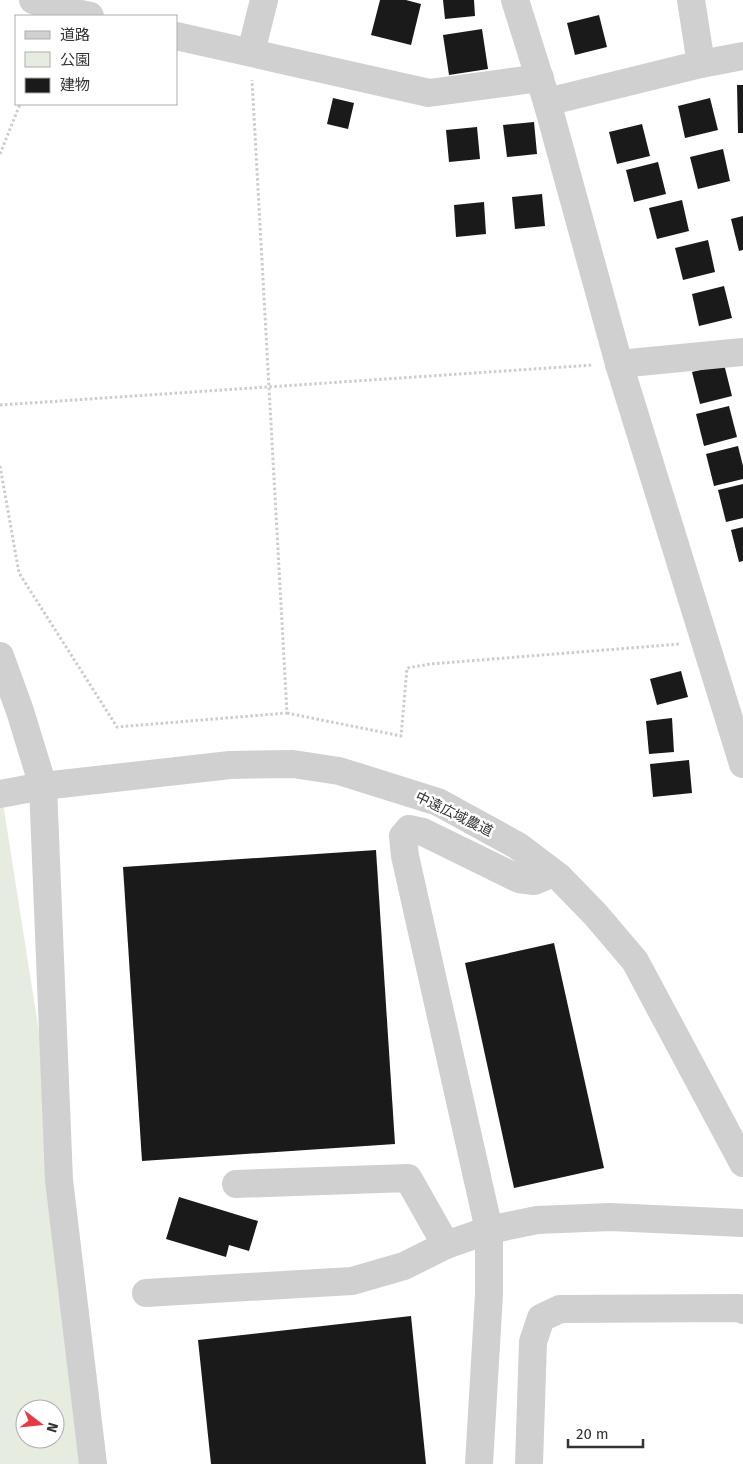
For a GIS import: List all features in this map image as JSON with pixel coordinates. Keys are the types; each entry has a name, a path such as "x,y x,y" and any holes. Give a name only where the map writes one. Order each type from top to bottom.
{"street":[{"path":"251,52 264,0"},
{"path":"516,0 619,364 743,764"},
{"path":"690,0 701,64"},
{"path":"51,3 87,15"},
{"path":"178,36 428,93 543,90 743,56"},
{"path":"619,364 743,352"},
{"path":"0,656 43,786 59,1180 94,1464"},
{"name":"中遠広域農道","path":"6,793 43,786 230,765 293,764 340,771 438,802 518,846 553,872 595,914 635,961 743,1163"},
{"path":"479,1464 489,1294 490,1230 405,856 403,836 409,829 423,832 518,879 534,881 553,872"},
{"path":"236,1184 408,1178 446,1245"},
{"path":"146,1292 352,1281 404,1266 446,1245 490,1230 537,1220 610,1217 743,1223"},
{"path":"530,1464 534,1342 541,1318 560,1309 739,1308 743,1310"}],"path":[{"path":"251,52 287,713"},
{"path":"0,154 20,105"},
{"path":"0,405 619,364"},
{"path":"0,466 19,573 116,727 287,713 402,736 407,668 430,664 705,642"}],"green space":[{"path":"0,784 58,1153 96,1464 0,1464"}],"building":[{"path":"380,0 406,0 421,4 411,45 371,35"},
{"path":"443,0 474,0 475,16 445,19"},
{"path":"599,15 607,47 575,55 567,23"},
{"path":"482,29 488,69 449,75 443,35"},
{"path":"737,85 743,85 743,133 738,133"},
{"path":"333,98 354,103 348,129 327,124"},
{"path":"710,98 718,130 685,138 678,106"},
{"path":"534,122 537,154 507,157 503,125"},
{"path":"642,124 650,156 617,164 609,132"},
{"path":"477,127 480,159 449,162 446,130"},
{"path":"723,149 730,181 698,189 690,157"},
{"path":"658,162 666,194 634,202 626,170"},
{"path":"542,194 545,226 515,229 512,197"},
{"path":"682,200 689,231 657,239 649,208"},
{"path":"484,202 486,234 456,237 454,205"},
{"path":"743,216 743,250 739,251 731,219"},
{"path":"708,240 715,272 683,280 675,248"},
{"path":"724,286 732,318 699,326 692,294"},
{"path":"724,364 732,396 700,404 692,372"},
{"path":"729,406 737,437 704,446 696,414"},
{"path":"738,446 743,466 743,479 714,486 706,454"},
{"path":"743,484 743,518 726,522 718,490"},
{"path":"743,527 743,561 739,562 731,530"},
{"path":"681,671 688,697 657,705 650,679"},
{"path":"672,718 674,752 649,754 646,721"},
{"path":"689,760 692,793 653,797 650,764"},
{"path":"376,850 395,1144 142,1161 123,867"},
{"path":"554,943 604,1168 514,1188 465,963"},
{"path":"179,1197 258,1221 249,1251 229,1245 226,1257 166,1239"},
{"path":"411,1316 426,1464 211,1464 198,1340"}]}
